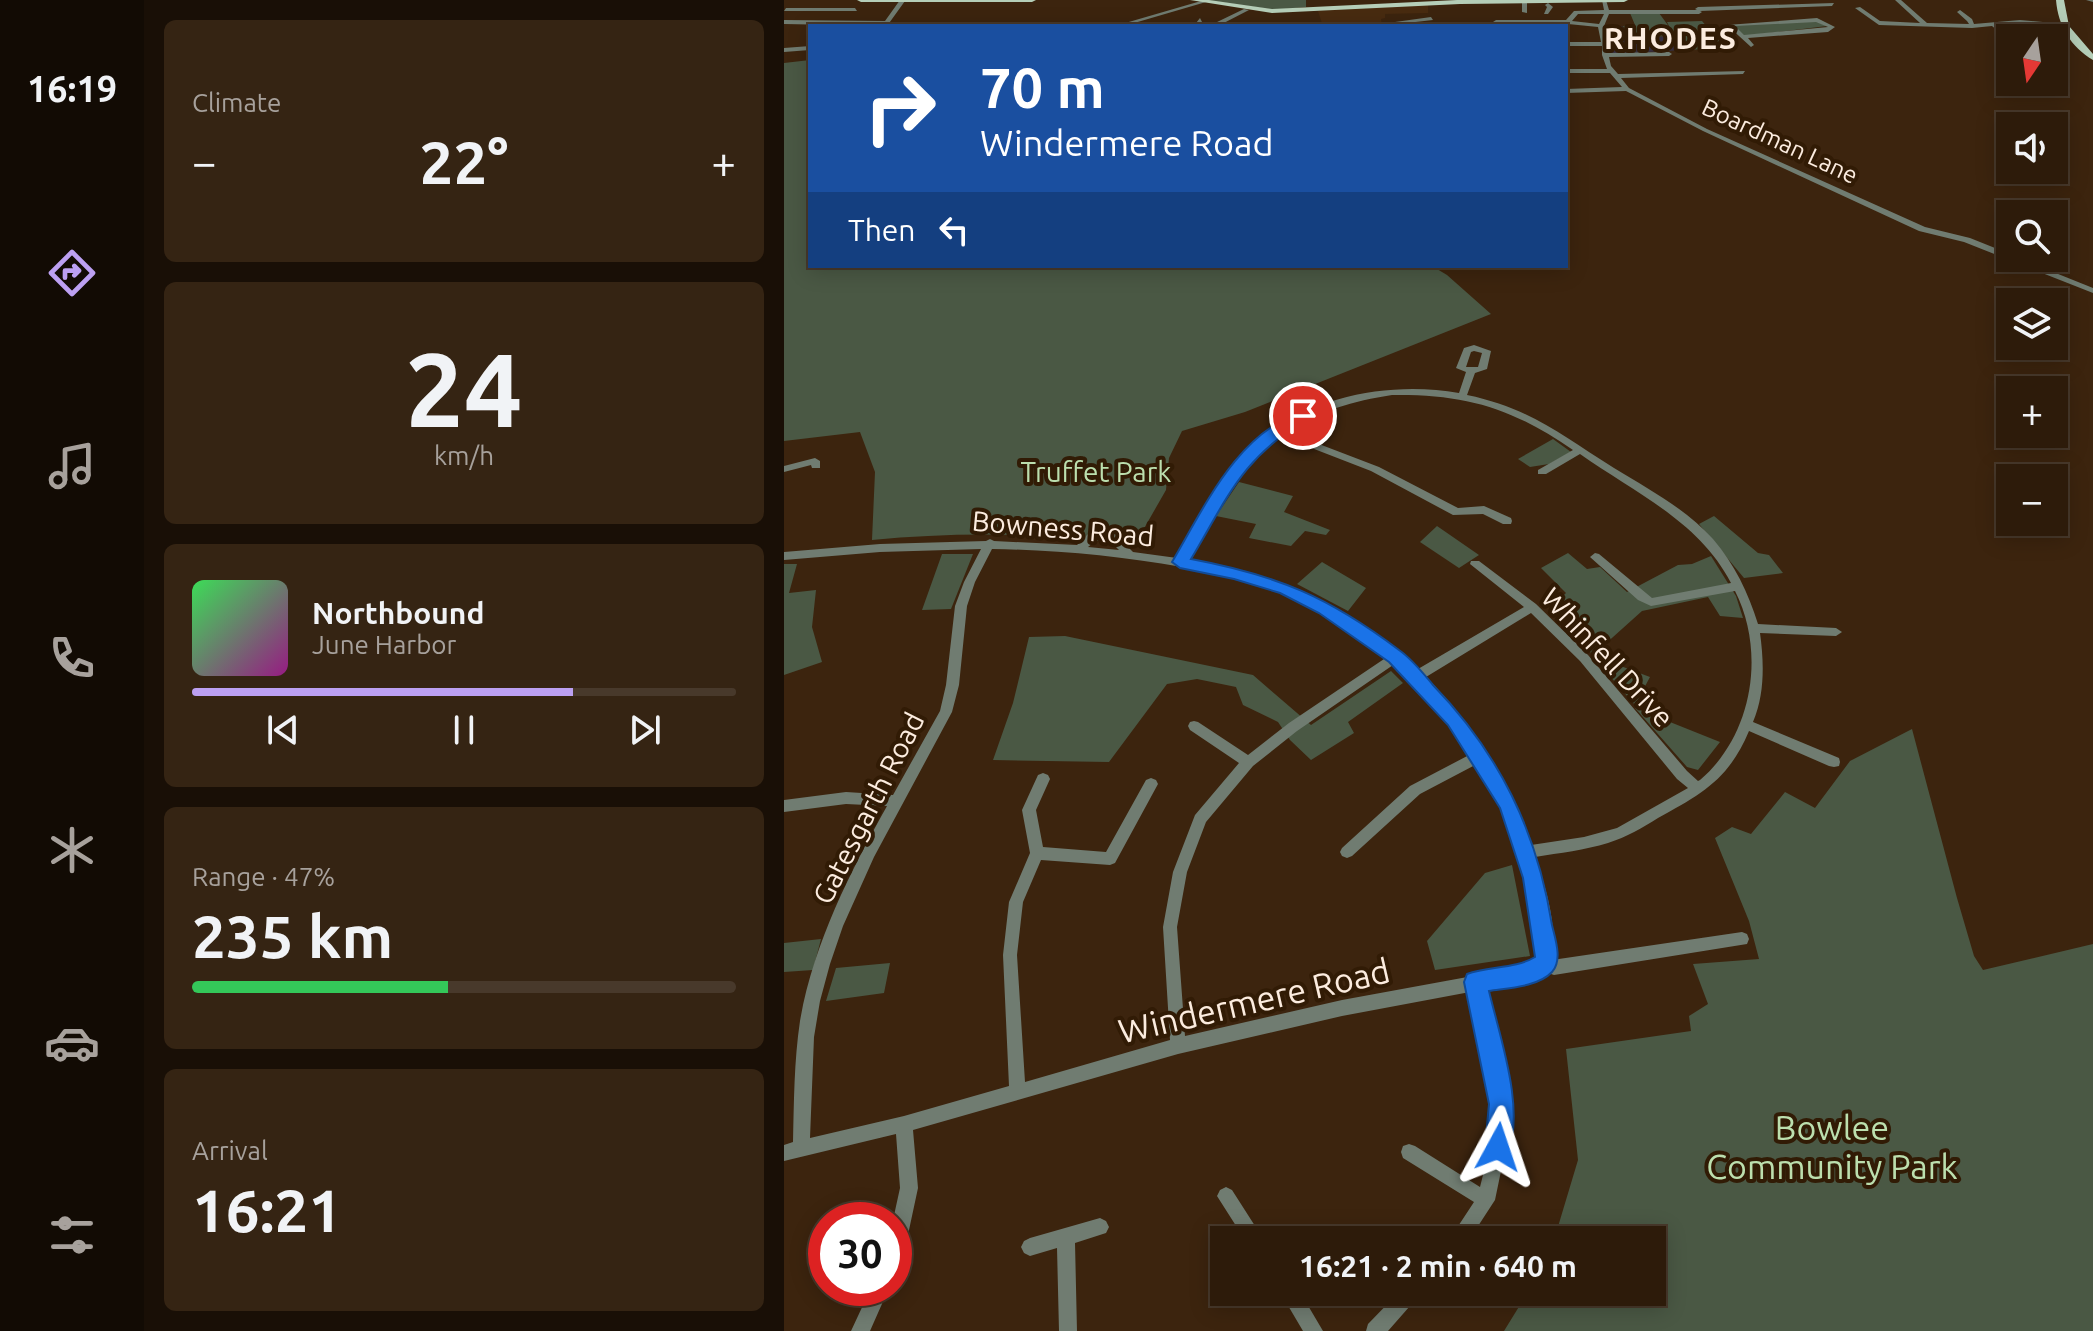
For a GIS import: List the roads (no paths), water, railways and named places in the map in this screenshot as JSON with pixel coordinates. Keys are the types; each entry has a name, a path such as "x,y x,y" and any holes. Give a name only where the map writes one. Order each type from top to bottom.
{"main road":[{"path":"861,0 1032,0"},
{"path":"1199,1 1246,10 1624,0"},
{"path":"2060,0 2062,24"},
{"path":"2068,31 2093,58"}],"street":[{"path":"785,10 797,0"},
{"path":"1689,0 1700,13"},
{"path":"1764,0 1785,21"},
{"path":"1898,0 1924,23"},
{"path":"886,24 902,1"},
{"path":"1124,24 1199,1"},
{"path":"1604,1 1607,12"},
{"path":"1524,2 1525,12"},
{"path":"1398,22 1431,22 1429,3"},
{"path":"1525,24 1524,16 1549,15 1550,7 1546,3"},
{"path":"1568,22 1576,12 1700,13 1832,4"},
{"path":"1858,8 1879,23 1995,26"},
{"path":"785,10 855,10"},
{"path":"1217,24 1246,10"},
{"name":"Boardman Lane","path":"1607,12 1601,26 1605,55 1614,74 1627,89 1705,130 1922,229 1967,240 1996,252"},
{"path":"1960,12 1972,26"},
{"path":"1200,20 1199,23 1207,24"},
{"path":"1743,37 1832,27 1817,20 1730,25 1751,45"},
{"path":"784,22 851,24"},
{"path":"1496,22 1568,22 1601,26"},
{"path":"2008,24 2062,24"},
{"path":"1568,44 1603,44"},
{"path":"784,50 808,48"},
{"path":"1605,55 1669,54"},
{"path":"1568,71 1614,74 1743,72"},
{"path":"1568,91 1627,89"},
{"name":"Boardman Lane","path":"2045,272 2093,291"},
{"path":"1462,396 1471,371"},
{"path":"1180,562 1236,471 1251,452 1277,431 1330,406 1363,397 1409,392 1462,396 1524,415 1694,528 1725,562 1739,586 1755,628 1758,672 1746,724 1719,769 1699,789 1617,834 1528,852"},
{"path":"1277,431 1375,469 1457,512 1484,510 1507,521"},
{"path":"1542,472 1580,450"},
{"path":"784,469 815,461 816,466"},
{"path":"1081,548 1094,534 1104,533 1113,536 1129,554"},
{"name":"Bowness Road","path":"784,556 866,547 990,543 1081,548 1235,573 1286,589 1325,608 1396,657 1417,676 1455,720 1480,756 1509,805 1528,852 1544,925 1544,964"},
{"name":"Gatesgarth Road","path":"801,1147 805,1041 812,1000 830,944 857,881 946,712 955,684 962,605 975,568 990,543"},
{"path":"1595,557 1651,602 1739,586"},
{"name":"Whinfell Drive","path":"1475,564 1532,607 1584,658 1682,775 1699,789"},
{"path":"1417,676 1532,607"},
{"path":"1755,628 1836,632"},
{"path":"1178,1046 1170,927 1180,872 1200,819 1248,762 1293,727 1396,657"},
{"path":"1746,724 1834,762"},
{"path":"1194,726 1248,762"},
{"path":"1347,852 1415,790 1480,756"},
{"path":"1017,1091 1010,955 1016,902 1037,853 1029,810 1043,779"},
{"path":"1037,853 1110,859 1151,784"},
{"path":"784,806 846,798 898,801"},
{"name":"Windermere Road","path":"784,1153 904,1124 1178,1046 1342,1008 1530,973 1544,964 1554,968 1742,939"},
{"path":"1468,1226 1486,1200 1498,1147 1502,1104 1476,982"},
{"path":"904,1124 909,1188 906,1202"},
{"path":"1409,1152 1486,1200"},
{"path":"1226,1196 1246,1226"},
{"path":"1030,1247 1100,1227"},
{"path":"1066,1237 1068,1331"},
{"path":"860,1331 872,1306"},
{"path":"1298,1306 1314,1331"},
{"path":"1375,1331 1398,1306"}],"district":[{"name":"RHODES","path":"1671,38"}],"park label":[{"name":"Truffet Park","path":"1096,471"},
{"name":"Bowlee Community Park","path":"1832,1146"}]}
